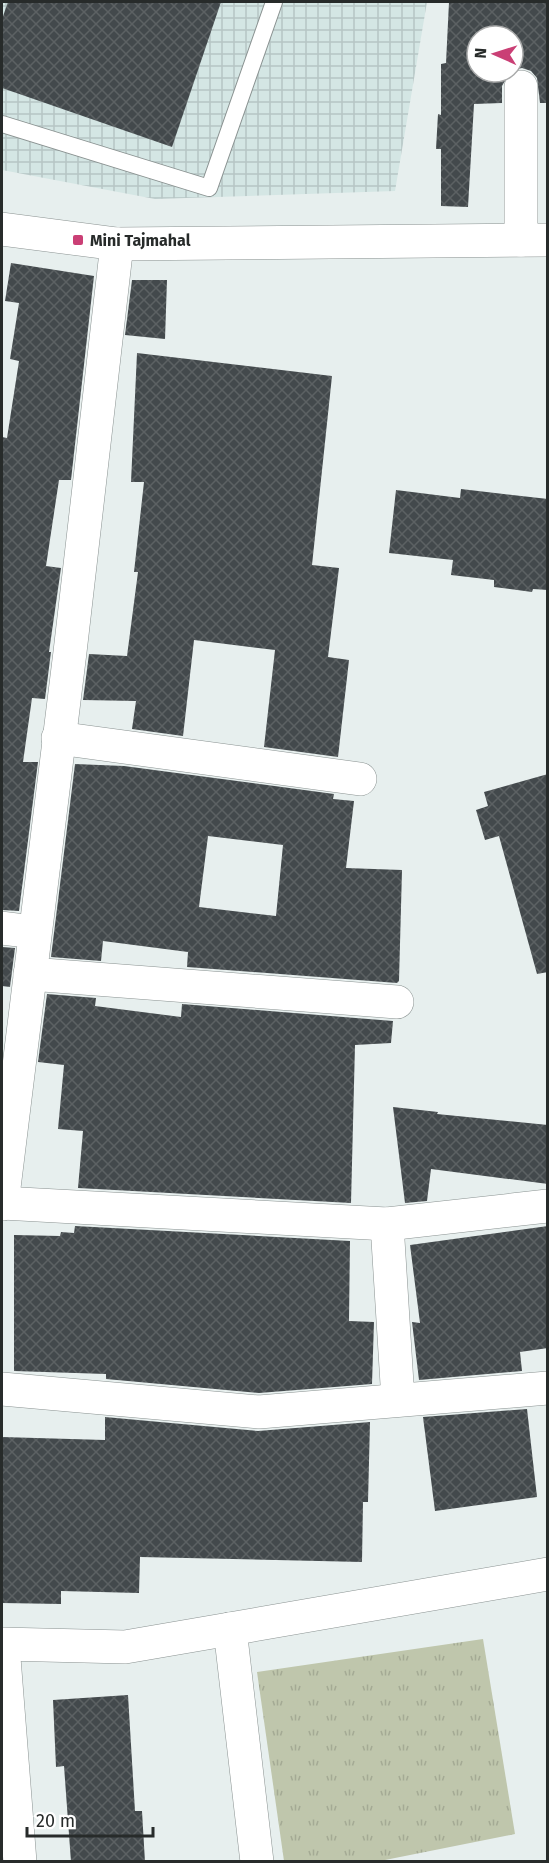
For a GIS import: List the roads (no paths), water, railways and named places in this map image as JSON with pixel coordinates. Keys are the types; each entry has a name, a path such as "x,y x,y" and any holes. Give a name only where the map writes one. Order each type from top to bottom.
{"street":[{"path":"2,229 117,244 534,240 520,87"},
{"path":"117,244 2,1204 387,1224 548,1206"},
{"path":"58,738 360,779"},
{"path":"2,928 34,932"},
{"path":"30,974 397,1002"},
{"path":"387,1224 398,1400"},
{"path":"2,1389 259,1412 548,1388"},
{"path":"20,1862 2,1645 125,1647 548,1574"},
{"path":"230,1629 257,1862"}],"lane":[{"path":"2,124 209,188 274,2"}],"place":[{"name":"Mini Tajmahal","path":"78,240"}]}
